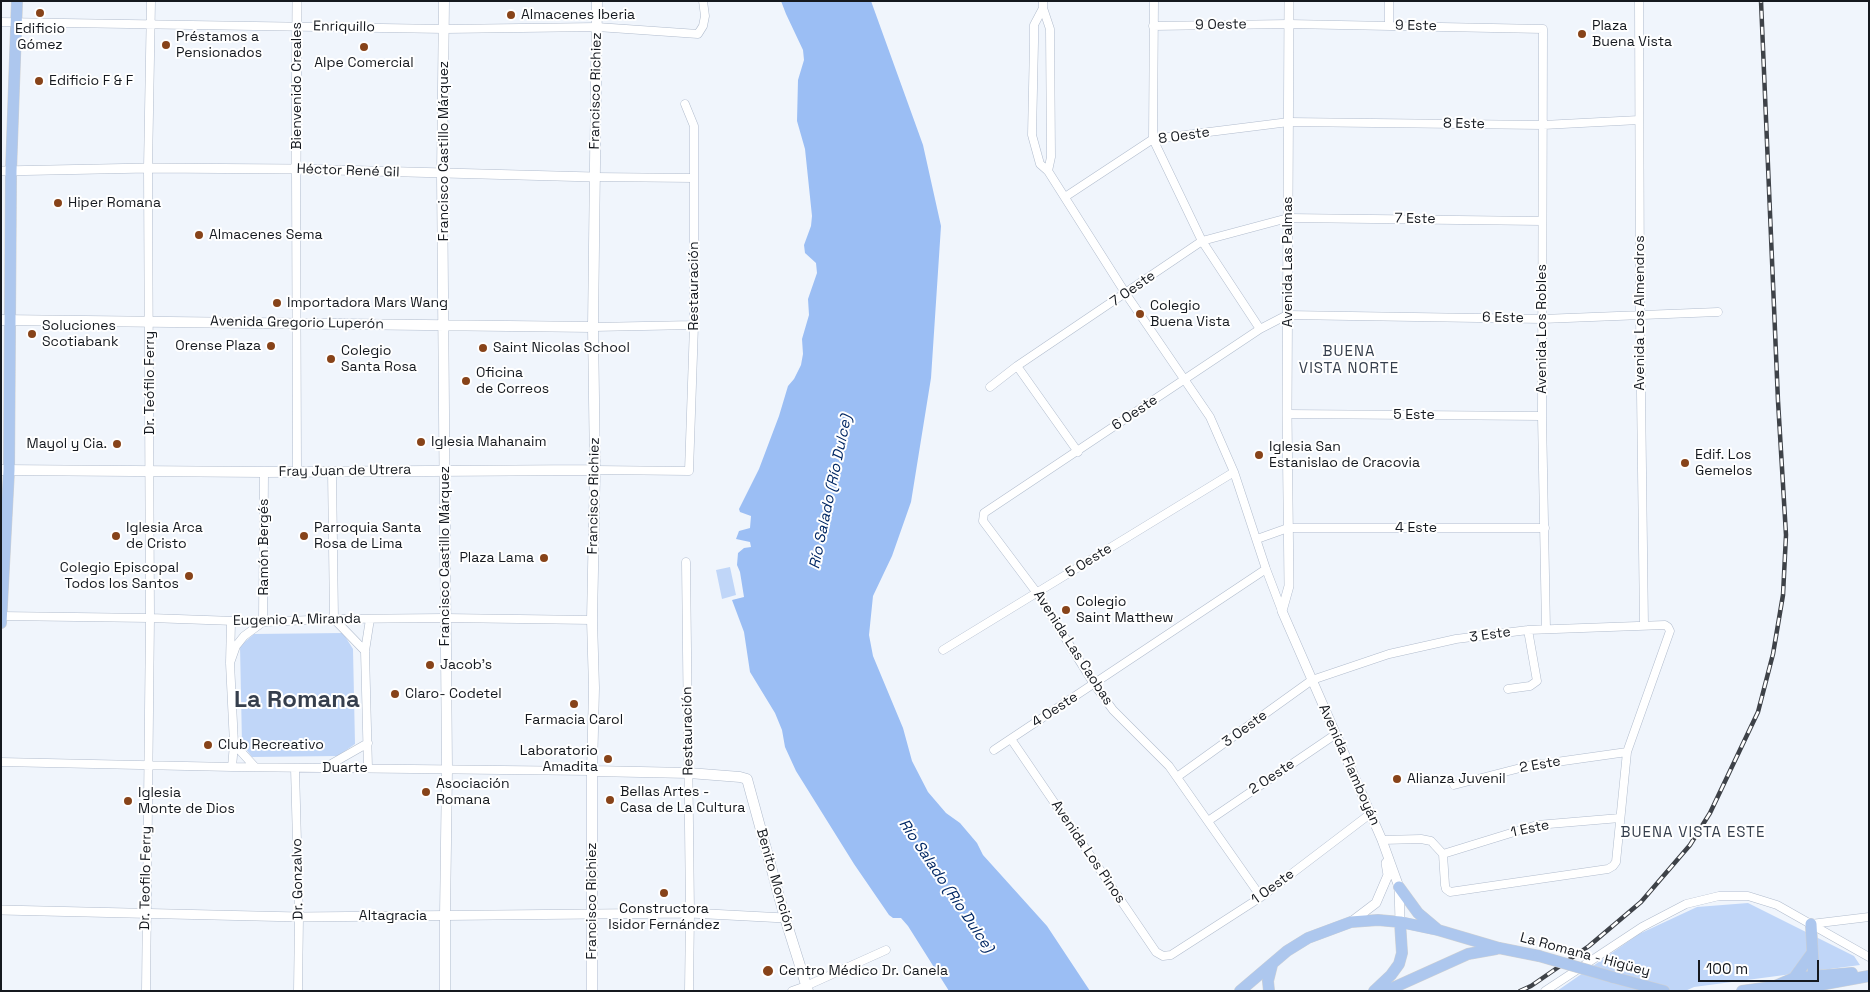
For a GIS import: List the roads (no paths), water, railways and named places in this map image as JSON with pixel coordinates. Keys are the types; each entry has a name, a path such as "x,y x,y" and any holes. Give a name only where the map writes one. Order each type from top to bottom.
{"main road":[{"path":"1,623 5,470 6,171 17,1"},
{"name":"Francisco Castillo Márquez","path":"444,1 442,174 447,769 446,991"},
{"name":"Francisco Richiez","path":"592,991 591,915 594,688 592,620 596,470 593,327 597,1"},
{"name":"Avenida Gregorio Luperón","path":"6,321 593,327"},
{"name":"Fray Juan de Utrera","path":"5,470 264,472 596,470"},
{"name":"Duarte","path":"592,771 736,776"},
{"name":"Benito Monción","path":"736,776 746,778 748,781 785,918 807,988"},
{"path":"1399,887 1418,913 1438,930"},
{"name":"La Romana - Higüey","path":"1240,991 1287,951 1308,938 1351,922 1378,920 1400,922 1438,930 1664,991"},
{"path":"1374,991 1391,976 1399,964 1402,953 1400,922"},
{"path":"1811,924 1814,980"},
{"name":"La Romana - Higüey","path":"1388,990 1468,954 1499,948"},
{"path":"1794,978 1812,953"},
{"path":"1269,991 1268,981 1272,965"},
{"path":"1742,991 1771,987 1794,988 1814,980 1869,972"},
{"path":"1771,987 1794,978 1814,980 1869,976"}],"street":[{"name":"Dr. Teófilo Ferry","path":"149,766 150,321 148,168 151,1"},
{"name":"Bienvenido Creales","path":"297,472 296,169 298,1"},
{"name":"Enriquillo","path":"1,22 445,29 597,27 698,34 703,26 705,16 704,1"},
{"path":"1154,1 1153,139 1202,241 1260,329"},
{"name":"Avenida Las Palmas","path":"1282,611 1289,586 1287,414 1289,1"},
{"path":"1389,1 1389,25"},
{"name":"Avenida Los Almendros","path":"1639,1 1640,315 1644,625"},
{"path":"1043,5 1050,29 1051,156 1048,171"},
{"path":"1043,5 1034,26 1032,135 1040,164 1048,171 1126,294 1210,417 1234,472 1282,611"},
{"name":"9 Oeste","path":"1154,26 1289,24"},
{"name":"9 Este","path":"1289,24 1543,28"},
{"name":"Avenida Los Robles","path":"1543,28 1542,416 1546,628"},
{"name":"Restauración","path":"685,104 694,126 694,325 689,471"},
{"name":"8 Este","path":"1289,122 1543,126 1639,120"},
{"name":"8 Oeste","path":"1065,198 1153,139 1289,122"},
{"name":"Héctor René Gil","path":"6,171 148,168 296,169 442,174 694,178"},
{"name":"7 Este","path":"1288,218 1542,221"},
{"name":"7 Oeste","path":"990,387 1017,366 1202,241 1288,218"},
{"name":"6 Este","path":"1288,315 1542,319 1718,312"},
{"name":"6 Oeste","path":"984,513 1260,329 1288,315"},
{"path":"593,327 694,325"},
{"path":"1017,366 1078,452"},
{"name":"5 Este","path":"1287,414 1542,416"},
{"name":"Fray Juan de Utrera","path":"596,470 689,471"},
{"path":"332,471 334,619 365,651"},
{"name":"Ramón Bergés","path":"263,622 264,472"},
{"name":"5 Oeste","path":"943,650 1234,472"},
{"name":"Avenida Las Caobas","path":"984,513 983,521 1037,593 1094,684 1114,710 1160,755 1261,897"},
{"name":"4 Este","path":"1257,539 1288,528 1544,528"},
{"name":"Restauración","path":"686,562 690,991"},
{"name":"4 Oeste","path":"994,750 1266,569"},
{"name":"Avenida Flamboyán","path":"1282,611 1382,840 1399,887 1400,922"},
{"name":"Eugenio A. Miranda","path":"1,616 150,618 232,622 445,618 592,620"},
{"path":"368,768 365,651 370,619"},
{"path":"232,622 230,663 234,744 232,767"},
{"path":"230,663 236,646 240,641 263,622"},
{"name":"3 Este","path":"1312,680 1389,654 1456,639 1546,628 1665,625 1670,631 1627,752"},
{"path":"1508,689 1530,686 1537,681 1528,630"},
{"name":"3 Oeste","path":"1177,777 1312,680"},
{"name":"2 Oeste","path":"1208,821 1336,734"},
{"name":"Avenida Los Pinos","path":"1011,739 1156,952 1163,956 1171,955"},
{"path":"324,768 368,743"},
{"path":"234,744 255,768"},
{"path":"1382,840 1421,838 1431,841 1443,854 1445,885 1446,889 1450,892 1608,869 1616,862 1627,752"},
{"name":"2 Este","path":"1454,785 1528,766 1627,752"},
{"name":"Duarte","path":"1,762 255,768 592,771"},
{"name":"Dr. Teofilo Ferry","path":"146,991 145,913 149,766"},
{"name":"Dr. Gonzalvo","path":"295,768 299,917 298,991"},
{"name":"1 Oeste","path":"1171,955 1261,897 1370,814"},
{"name":"1 Este","path":"1443,854 1537,825 1620,818"},
{"path":"1351,922 1376,903 1382,891 1388,875 1385,850"},
{"path":"1545,991 1642,927 1686,904 1719,896 1748,896 1778,905 1869,957"},
{"name":"Altagracia","path":"1,910 299,917 690,914 785,918"},
{"path":"1811,924 1869,916"},
{"path":"792,991 807,988 886,950"}],"water":[{"name":"Río Salado (Río Dulce)","path":"781,1 871,1 923,145 941,226 931,378 911,502 892,556 873,596 869,635 873,656 903,728 912,761 928,792 946,813 960,823 977,843 983,855 1047,926 1090,991 949,991 908,926 901,918 893,918 889,915 854,864 796,771 785,747 782,730 775,713 750,672 744,632 732,600 744,597 737,565 738,553 744,548 751,547 750,542 736,539 739,531 750,528 751,516 740,512 739,509 759,469 788,386 801,365 803,354 802,339 809,315 808,299 817,273 816,263 805,253 804,245 811,226 812,216 805,149 797,121 798,80 804,60 803,50"}],"railway":[{"path":"1520,991 1531,986 1589,946 1641,902 1690,845 1710,813 1758,712 1773,654 1783,595 1786,535 1778,401 1761,1"}],"place":[{"name":"Edificio Gómez","path":"40,13"},
{"name":"Almacenes Iberia","path":"511,15"},
{"name":"Plaza Buena Vista","path":"1582,34"},
{"name":"Préstamos a Pensionados","path":"166,45"},
{"name":"Alpe Comercial","path":"364,47"},
{"name":"Edificio F & F","path":"39,81"},
{"name":"Hiper Romana","path":"58,203"},
{"name":"Almacenes Sema","path":"199,235"},
{"name":"Importadora Mars Wang","path":"277,303"},
{"name":"Colegio Buena Vista","path":"1140,314"},
{"name":"Soluciones Scotiabank","path":"32,334"},
{"name":"Orense Plaza","path":"271,346"},
{"name":"Saint Nicolas School","path":"483,348"},
{"name":"Colegio Santa Rosa","path":"331,359"},
{"name":"Oficina de Correos","path":"466,381"},
{"name":"Iglesia Mahanaim","path":"421,442"},
{"name":"Mayol y Cia.","path":"117,444"},
{"name":"Iglesia San Estanislao de Cracovia","path":"1259,455"},
{"name":"Edif. Los Gemelos","path":"1685,463"},
{"name":"Iglesia Arca de Cristo","path":"116,536"},
{"name":"Parroquia Santa Rosa de Lima","path":"304,536"},
{"name":"Plaza Lama","path":"544,558"},
{"name":"Colegio Episcopal Todos los Santos","path":"189,576"},
{"name":"Colegio Saint Matthew","path":"1066,610"},
{"name":"Jacob's","path":"430,665"},
{"name":"Claro- Codetel","path":"395,694"},
{"name":"Farmacia Carol","path":"574,704"},
{"name":"Club Recreativo","path":"208,745"},
{"name":"Laboratorio Amadita","path":"608,759"},
{"name":"Alianza Juvenil","path":"1397,779"},
{"name":"Asociación Romana","path":"426,792"},
{"name":"Bellas Artes - Casa de La Cultura","path":"610,800"},
{"name":"Iglesia Monte de Dios","path":"128,801"},
{"name":"Constructora Isidor Fernández","path":"664,893"},
{"name":"Centro Médico Dr. Canela","path":"768,971"}],"district":[{"name":"BUENA VISTA NORTE","path":"1349,360"},
{"name":"La Romana","path":"297,700"},
{"name":"BUENA VISTA ESTE","path":"1693,833"}]}
